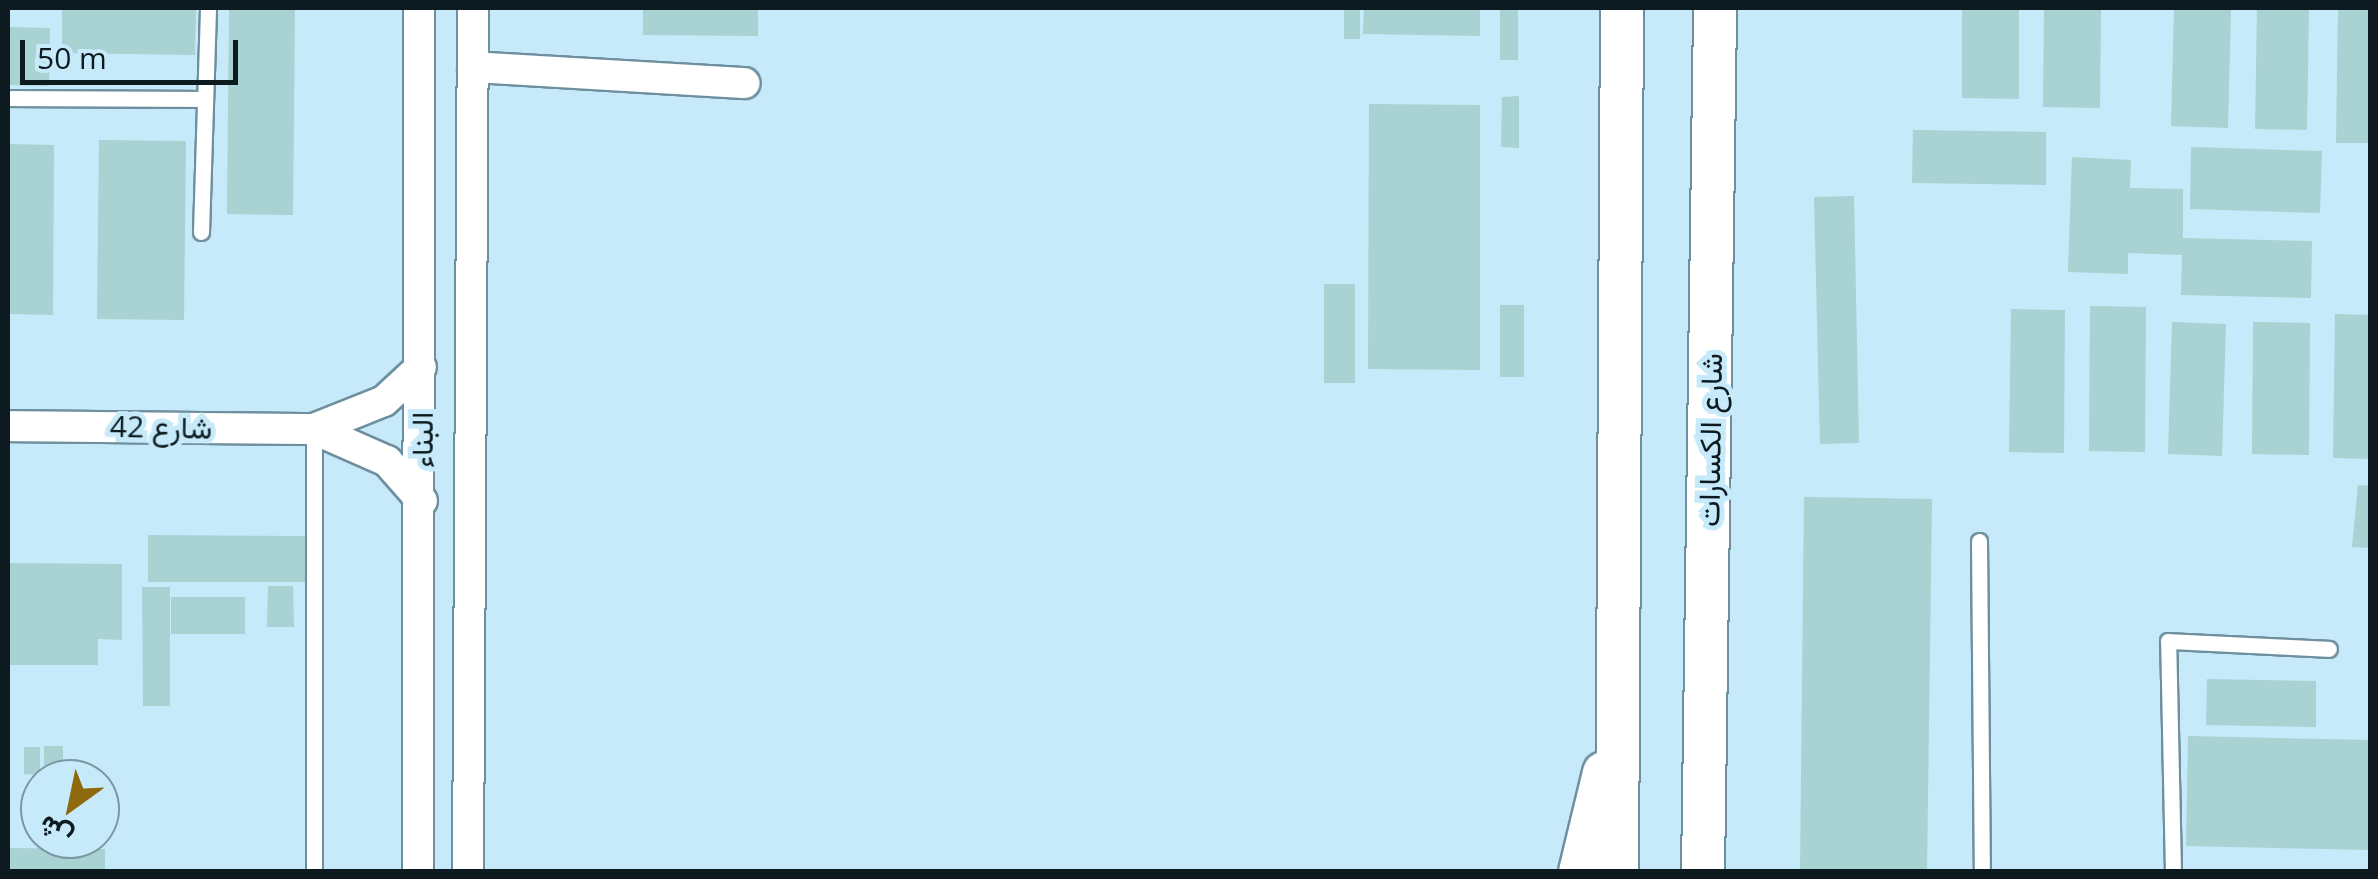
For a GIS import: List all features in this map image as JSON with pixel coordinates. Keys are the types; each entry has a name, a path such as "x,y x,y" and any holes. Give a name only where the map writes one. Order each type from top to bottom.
{"street":[{"name":"البناء","path":"418,872 422,501 419,8"},
{"name":"البناء","path":"468,872 473,8"},
{"path":"1617,872 1621,720 1622,8"},
{"name":"شارع الكسارات","path":"1703,872 1715,8"},
{"path":"1715,78 1735,8"},
{"path":"473,67 744,83"},
{"name":"شارع 42","path":"314,429 384,400 421,367"},
{"name":"شارع 42","path":"8,426 314,429 387,460 422,501"},
{"path":"1580,872 1621,720"},
{"path":"1705,817 1724,872"}],"lane":[{"path":"201,232 208,8"},
{"path":"8,98 204,99"},
{"path":"314,429 314,872"},
{"path":"1979,542 1982,872"},
{"path":"2172,872 2168,640 2328,649"}],"building":[{"path":"62,8 196,8 195,55 62,53"},
{"path":"229,8 295,8 293,215 227,214"},
{"path":"643,8 758,8 758,36 643,35"},
{"path":"1344,8 1360,8 1360,39 1344,39"},
{"path":"1364,8 1480,8 1480,36 1363,34"},
{"path":"1500,8 1518,8 1518,60 1500,60"},
{"path":"1962,8 2019,8 2019,99 1962,98"},
{"path":"2044,8 2101,8 2100,108 2043,107"},
{"path":"2174,8 2231,8 2228,128 2171,126"},
{"path":"2257,8 2309,8 2307,130 2255,129"},
{"path":"2338,8 2370,8 2370,143 2336,143"},
{"path":"8,27 50,28 49,86 8,85"},
{"path":"1519,96 1519,148 1501,147 1502,97"},
{"path":"1369,104 1480,105 1480,370 1368,369"},
{"path":"1913,130 2046,132 2046,185 1912,183"},
{"path":"99,140 186,141 184,320 97,319"},
{"path":"8,144 54,145 53,315 8,314"},
{"path":"2191,147 2322,151 2320,213 2190,209"},
{"path":"2072,157 2131,160 2130,188 2183,189 2183,238 2312,241 2311,298 2181,295 2182,255 2128,253 2128,274 2068,272"},
{"path":"1854,196 1859,443 1820,444 1814,197"},
{"path":"1324,284 1355,284 1355,383 1324,383"},
{"path":"1500,305 1524,305 1524,377 1500,377"},
{"path":"2090,306 2146,307 2145,452 2089,451"},
{"path":"2011,309 2065,310 2064,453 2009,452"},
{"path":"2335,314 2370,315 2370,459 2333,458"},
{"path":"2172,322 2226,324 2222,456 2168,454"},
{"path":"2253,322 2310,323 2309,455 2252,454"},
{"path":"2358,485 2370,486 2370,548 2352,547"},
{"path":"1804,497 1932,499 1927,872 1800,872"},
{"path":"148,535 306,536 306,582 148,582"},
{"path":"8,563 122,564 122,640 98,639 98,665 8,665"},
{"path":"268,586 293,586 294,627 267,627"},
{"path":"142,587 170,587 170,706 143,706"},
{"path":"171,597 245,597 245,634 171,634"},
{"path":"2207,679 2316,681 2316,727 2206,725"},
{"path":"2188,736 2370,740 2370,850 2186,846"},
{"path":"44,746 63,746 63,759 44,759"},
{"path":"24,747 40,747 40,759 24,759"},
{"path":"8,848 20,848 20,859 105,859 105,872 8,872"}]}
